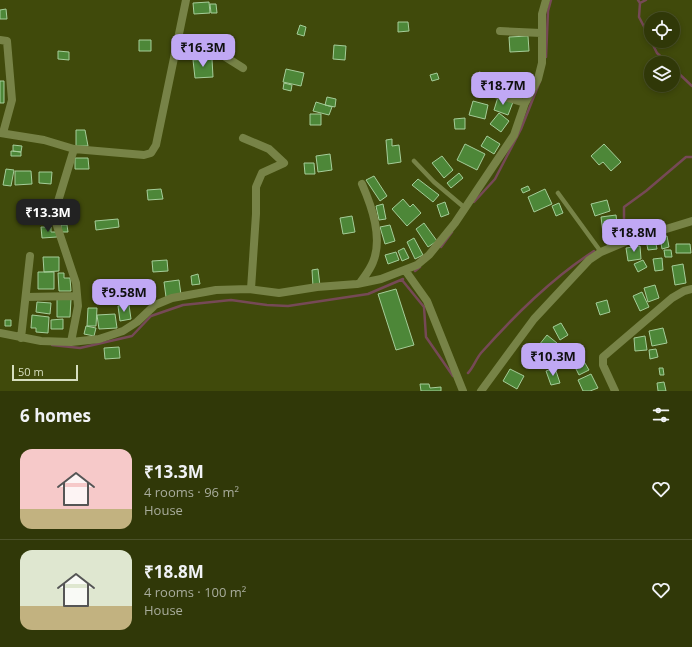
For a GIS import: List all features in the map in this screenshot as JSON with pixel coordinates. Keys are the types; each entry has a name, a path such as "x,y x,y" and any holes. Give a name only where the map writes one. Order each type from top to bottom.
{"street":[{"path":"0,40 7,41 12,100 1,133 44,140 74,149 144,155 151,153 156,145 186,0"},
{"path":"0,333 41,341 71,342 99,339 123,331 137,322 155,305 172,298 216,290 251,289 279,293 360,283 405,270 429,255 464,208 514,135 525,103 538,79 541,68 542,14 546,0"},
{"path":"500,31 541,33"},
{"path":"176,48 216,51 243,68"},
{"path":"475,88 525,103"},
{"path":"243,138 269,149 284,163 262,174 256,187 256,214 251,289"},
{"path":"71,342 78,306 76,283 56,223 56,208 74,149"},
{"path":"360,283 373,263 377,238 376,226 368,198 362,184"},
{"path":"481,391 534,319 589,260 601,252 626,241 692,221"},
{"path":"21,338 30,256"},
{"path":"405,270 427,301 463,391"},
{"path":"615,391 604,365 603,357 672,298 684,291 692,290"},
{"path":"26,297 77,296"}],"lane":[{"path":"414,161 434,182 464,208"},
{"path":"558,193 601,252"}],"building":[{"path":"209,2 210,13 194,14 193,3"},
{"path":"210,4 216,4 217,13 211,13"},
{"path":"6,9 7,19 0,19 0,10"},
{"path":"398,22 408,22 409,31 398,32"},
{"path":"300,25 306,27 304,36 297,34"},
{"path":"528,36 529,51 510,52 509,37"},
{"path":"139,40 151,40 151,51 139,51"},
{"path":"334,45 346,46 345,60 333,59"},
{"path":"58,51 69,52 69,60 58,59"},
{"path":"212,59 213,77 195,78 193,60"},
{"path":"286,69 304,73 301,86 283,82"},
{"path":"479,72 491,75 489,84 478,82"},
{"path":"437,73 439,79 432,81 430,75"},
{"path":"500,77 519,83 516,93 497,88"},
{"path":"0,81 4,81 4,103 0,103"},
{"path":"284,83 292,85 291,91 283,89"},
{"path":"327,97 336,99 335,107 325,105"},
{"path":"498,97 513,102 508,115 494,110"},
{"path":"473,101 488,105 485,119 469,115"},
{"path":"316,102 332,107 329,115 313,111"},
{"path":"499,113 509,121 501,132 490,124"},
{"path":"310,114 321,114 321,125 310,125"},
{"path":"465,118 465,129 455,129 454,119"},
{"path":"76,130 85,130 88,146 76,146"},
{"path":"487,136 500,144 494,154 481,146"},
{"path":"392,139 392,146 399,145 401,162 388,164 386,140"},
{"path":"465,144 485,154 477,170 457,160"},
{"path":"604,144 621,162 611,171 603,162 599,165 591,156"},
{"path":"13,145 22,146 21,152 13,151"},
{"path":"11,151 21,152 21,156 11,156"},
{"path":"330,154 332,170 318,172 316,156"},
{"path":"442,156 453,170 444,178 432,163"},
{"path":"75,158 88,158 89,169 75,169"},
{"path":"304,163 314,163 315,174 305,174"},
{"path":"6,169 14,170 11,186 3,185"},
{"path":"15,171 31,171 32,184 15,185"},
{"path":"39,172 52,172 51,184 39,183"},
{"path":"459,173 463,178 451,188 447,183"},
{"path":"374,176 387,196 380,201 366,180"},
{"path":"418,179 439,195 433,202 412,185"},
{"path":"528,186 530,190 523,193 521,189"},
{"path":"161,189 163,199 148,200 147,190"},
{"path":"545,189 552,204 534,212 528,197"},
{"path":"403,199 410,207 413,204 421,213 407,226 392,209"},
{"path":"607,200 610,211 595,216 591,204"},
{"path":"445,202 449,214 441,217 437,205"},
{"path":"559,203 563,213 556,216 552,206"},
{"path":"383,204 386,219 379,220 376,206"},
{"path":"616,215 618,231 603,233 601,217"},
{"path":"352,216 355,232 343,234 340,218"},
{"path":"118,219 119,227 96,230 95,221"},
{"path":"424,223 437,241 428,247 416,229"},
{"path":"61,225 67,225 68,232 61,232"},
{"path":"390,225 395,241 385,244 380,227"},
{"path":"41,227 51,227 51,232 57,232 57,237 42,238"},
{"path":"613,232 616,240 609,242 606,235"},
{"path":"667,236 669,247 662,249 660,237"},
{"path":"414,238 423,255 415,259 407,242"},
{"path":"655,239 657,249 648,250 646,240"},
{"path":"676,244 690,244 691,253 676,253"},
{"path":"640,246 641,259 628,261 626,248"},
{"path":"404,248 409,258 402,261 398,251"},
{"path":"664,250 671,250 672,257 665,257"},
{"path":"396,252 399,260 388,264 385,255"},
{"path":"43,257 59,257 59,271 44,272"},
{"path":"662,258 663,270 655,271 653,259"},
{"path":"167,260 168,271 153,272 152,261"},
{"path":"643,260 647,267 638,272 634,264"},
{"path":"683,264 686,283 675,285 672,266"},
{"path":"318,269 320,286 313,287 312,270"},
{"path":"38,272 54,272 54,289 38,289"},
{"path":"58,273 64,273 64,278 70,278 71,291 59,291"},
{"path":"198,274 200,284 192,285 191,276"},
{"path":"179,280 181,295 166,297 164,282"},
{"path":"109,283 110,292 101,292 100,284"},
{"path":"655,285 659,298 648,302 644,288"},
{"path":"396,289 414,345 396,350 378,294"},
{"path":"642,292 649,307 640,311 633,296"},
{"path":"57,299 71,299 70,317 57,317"},
{"path":"607,300 610,312 600,315 596,303"},
{"path":"37,302 51,303 50,314 36,312"},
{"path":"129,305 131,319 120,321 118,306"},
{"path":"88,308 97,308 96,326 87,326"},
{"path":"115,314 117,328 99,329 97,315"},
{"path":"32,315 49,317 48,333 36,332 36,328 31,328"},
{"path":"63,319 63,329 51,329 51,320"},
{"path":"5,320 11,320 11,326 5,326"},
{"path":"561,323 568,335 560,340 553,327"},
{"path":"86,326 96,328 94,336 84,334"},
{"path":"663,328 667,343 652,346 649,331"},
{"path":"547,335 557,343 548,353 539,345"},
{"path":"645,336 647,350 635,351 634,338"},
{"path":"119,347 120,358 105,359 104,348"},
{"path":"656,349 658,357 650,359 649,350"},
{"path":"582,358 589,370 579,375 573,363"},
{"path":"555,368 560,383 551,385 546,371"},
{"path":"659,368 663,368 664,375 660,375"},
{"path":"510,369 524,376 517,389 503,381"},
{"path":"591,374 598,388 590,391 583,391 578,380"},
{"path":"664,382 666,391 658,391 657,383"},
{"path":"420,384 429,384 430,388 441,387 441,391 421,391"}],"waterway":[{"path":"546,57 548,11 551,0"},
{"path":"638,0 640,3 646,0"},
{"path":"640,3 639,17 644,27"},
{"path":"654,48 660,56"},
{"path":"680,75 692,86"},
{"path":"474,202 495,179 521,129 540,81"},
{"path":"615,242 624,236 624,207 646,191 686,157 692,157"},
{"path":"441,247 452,232"},
{"path":"468,373 481,353 520,311 563,273 594,251"},
{"path":"415,271 420,267"},
{"path":"52,345 80,348 132,336 151,316 183,305 231,300 267,305 288,306 368,294 403,279"},
{"path":"402,280 424,307 426,337 453,376"}]}
